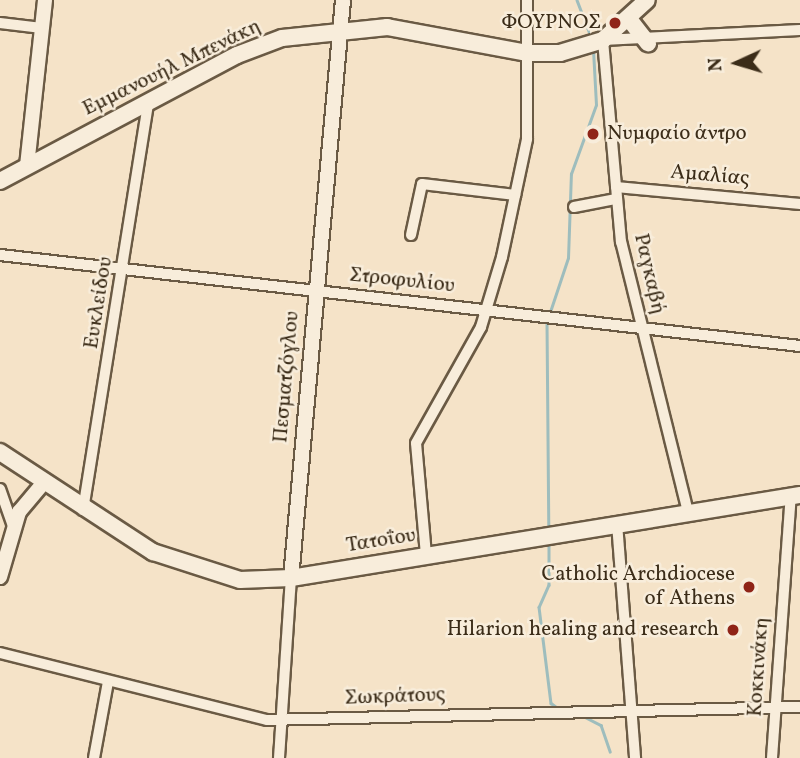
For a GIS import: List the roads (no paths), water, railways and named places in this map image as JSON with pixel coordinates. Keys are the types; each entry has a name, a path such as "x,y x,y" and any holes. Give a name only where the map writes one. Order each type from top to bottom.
{"main road":[{"name":"Εμμανουήλ Μπενάκη","path":"0,181 258,46 341,28 393,28 527,53 587,47 603,40 647,0"},
{"path":"629,19 648,43"},
{"name":"Τατοΐου","path":"0,452 83,510 193,570 229,579 292,578 796,495"}],"street":[{"path":"27,166 46,0"},
{"name":"Πεσματζόγλου","path":"279,758 292,578 343,0"},
{"path":"426,555 416,443 488,309 527,139 527,0"},
{"path":"0,23 42,28"},
{"path":"603,40 648,43 800,30"},
{"name":"Ραγκαβή","path":"603,40 616,193 641,329 688,512"},
{"name":"Ευκλείδου","path":"83,510 148,102"},
{"path":"411,235 422,184 515,195"},
{"name":"Αμαλίας","path":"574,207 616,193 800,204"},
{"name":"Στροφυλίου","path":"0,255 800,346"},
{"path":"0,577 14,529 43,483"},
{"path":"0,489 14,529"},
{"name":"Κοκκινάκη","path":"772,758 796,495"},
{"path":"617,523 635,758"},
{"name":"Σωκράτους","path":"0,653 254,720 571,709 800,707"},
{"path":"94,758 108,682"}],"waterway":[{"path":"577,0 591,36"},
{"path":"549,315 568,258 571,174 596,105 593,50"},
{"path":"547,322 549,531"},
{"path":"549,541 549,585 539,607 551,703 559,709"},
{"path":"585,717 601,725 610,751"}],"place":[{"name":"ΦΟΥΡΝΟΣ","path":"615,23"},
{"name":"Νυμφαίο άντρο","path":"593,134"},
{"name":"Catholic Archdiocese of Athens","path":"749,587"},
{"name":"Hilarion healing and research","path":"733,630"}]}
